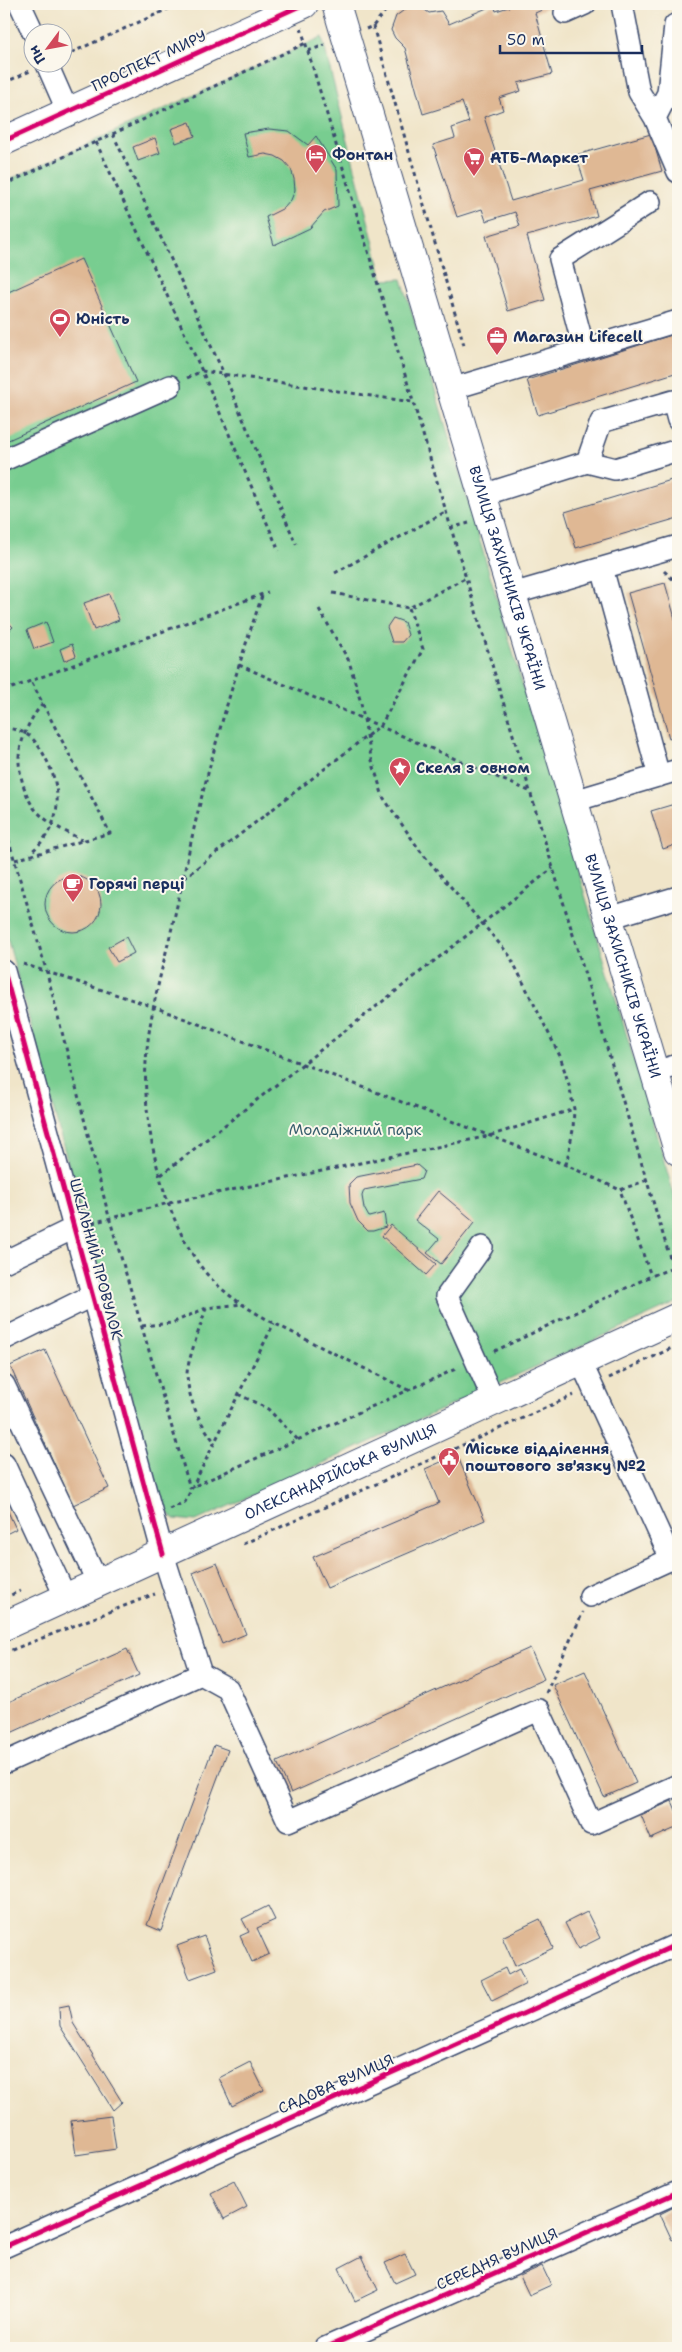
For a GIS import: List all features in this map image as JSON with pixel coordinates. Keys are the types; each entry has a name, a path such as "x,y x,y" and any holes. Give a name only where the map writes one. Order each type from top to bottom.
{"main road":[{"name":"ПРОСПЕКТ МИРУ","path":"4,141 304,4"},
{"name":"ВУЛИЦЯ ЗАХИСНИКІВ УКРАЇНИ","path":"336,4 609,918 666,1069 678,1151"},
{"name":"ОЛЕКСАНДРІЙСЬКА ВУЛИЦЯ","path":"4,1626 678,1317"}],"street":[{"path":"20,4 28,22"},
{"path":"565,13 585,4"},
{"path":"622,4 639,92 655,118 678,172"},
{"path":"655,118 668,93 675,25"},
{"path":"55,72 68,112"},
{"path":"584,349 560,258 650,202"},
{"path":"451,390 678,321"},
{"path":"4,460 170,386"},
{"path":"587,462 601,422 673,400 678,420"},
{"path":"482,495 587,462 616,469 678,450"},
{"path":"512,594 678,546"},
{"path":"574,802 668,773 602,568"},
{"path":"609,918 678,897"},
{"name":"ШКІЛЬНИЙ ПРОВУЛОК","path":"12,967 74,1228 163,1554 201,1674"},
{"path":"4,1262 74,1228"},
{"path":"482,1247 447,1296 494,1401"},
{"path":"4,1339 93,1295"},
{"path":"581,1362 671,1559 590,1596"},
{"path":"4,1385 98,1583"},
{"path":"4,1464 66,1598"},
{"path":"4,1763 201,1674 228,1689 288,1821 539,1710 591,1824 678,1785"},
{"name":"САДОВА ВУЛИЦЯ","path":"4,2247 678,1944"},
{"name":"СЕРЕДНЯ ВУЛИЦЯ","path":"325,2348 678,2192"}],"path":[{"path":"72,52 179,4"},
{"path":"4,185 306,43 412,402 678,1284"},
{"path":"4,83 28,72"},
{"path":"113,134 224,374 296,544"},
{"path":"96,142 202,371 279,552"},
{"path":"202,371 412,402"},
{"path":"335,572 445,512"},
{"path":"333,593 409,608 465,578"},
{"path":"4,691 262,596 268,592"},
{"path":"262,596 239,665 205,783 154,1007 146,1062 146,1099 150,1133 169,1204 192,1253 206,1272 242,1304 274,1323 408,1390"},
{"path":"184,878 381,725 423,649 409,608"},
{"path":"319,609 349,661 383,796 421,852 510,956 560,1056 574,1109 573,1130 566,1165"},
{"path":"239,665 530,791"},
{"path":"15,860 110,833 31,681"},
{"path":"43,704 34,714 19,756 23,783 33,808 53,825 82,840"},
{"path":"4,727 26,734 41,749 53,772 58,799 53,825 44,842 28,855"},
{"path":"4,824 47,973 109,1217 190,1488"},
{"path":"161,1175 553,868"},
{"path":"12,967 47,973 154,1007 566,1165 620,1190 647,1180"},
{"path":"74,1228 109,1217 490,1136 574,1109"},
{"path":"620,1190 651,1276"},
{"path":"190,1488 476,1360 651,1276 678,1267"},
{"path":"142,1326 172,1323 206,1308 242,1304"},
{"path":"206,1308 187,1373 190,1399 203,1427 214,1441"},
{"path":"185,1502 190,1488 274,1323"},
{"path":"269,1533 678,1346"},
{"path":"238,1394 268,1408 298,1440"},
{"path":"4,1653 158,1593"},
{"path":"539,1710 590,1596"}],"green space":[{"name":"Молодіжний парк","path":"322,37 383,280 402,279 678,1208 678,1302 196,1521 174,1519 159,1501 4,926 4,182"}],"building":[{"path":"518,4 555,4 535,13 552,74 518,83 521,91 499,98 503,110 484,117 511,201 584,180 576,155 651,134 662,171 590,191 597,216 527,236 545,300 508,311 486,236 520,226 515,212 486,221 482,209 457,217 433,145 455,138 452,128 469,122 462,102 423,114 405,48 395,38 391,30 396,16 407,8 418,5 429,13 441,11 449,24 494,5 496,11"},
{"path":"190,122 195,136 176,143 171,129"},
{"path":"269,129 289,131 308,145 316,136 337,170 338,206 324,212 310,228 274,245 266,217 284,208 291,200 295,190 294,179 291,169 284,161 275,156 265,154 249,157 243,133"},
{"path":"155,138 160,153 138,161 133,147"},
{"name":"Юність","path":"81,259 136,382 4,442 4,294"},
{"path":"678,333 678,372 538,415 527,380"},
{"path":"678,478 678,518 576,548 565,512"},
{"path":"665,583 678,629 678,735 669,738 628,593"},
{"path":"109,594 119,620 94,630 84,603"},
{"path":"4,618 13,627 4,636"},
{"path":"393,618 404,622 408,635 402,642 392,642 387,627"},
{"path":"46,622 53,642 34,649 27,630"},
{"path":"72,644 76,656 64,661 60,649"},
{"path":"678,803 678,844 663,849 651,811"},
{"path":"73,876 84,878 93,884 99,893 101,904 99,915 93,924 84,930 73,932 62,930 53,924 47,915 45,904 47,893 53,884 62,878"},
{"path":"126,937 134,953 117,962 108,947"},
{"path":"417,1165 424,1171 421,1179 364,1190 362,1196 364,1208 369,1217 384,1213 386,1227 368,1231 358,1221 350,1203 349,1184 356,1177"},
{"path":"438,1191 475,1222 441,1264 427,1253 439,1239 415,1220"},
{"path":"391,1225 436,1264 426,1275 382,1236"},
{"path":"45,1350 109,1488 73,1505 10,1366"},
{"path":"457,1455 485,1520 327,1588 313,1557 439,1503 425,1469"},
{"path":"4,1503 16,1529 4,1535"},
{"path":"217,1563 246,1634 222,1644 193,1573"},
{"path":"530,1648 544,1679 291,1793 277,1762"},
{"path":"127,1649 139,1675 4,1736 4,1704"},
{"path":"585,1671 636,1783 604,1797 553,1685"},
{"path":"214,1745 228,1750 161,1931 147,1925"},
{"path":"672,1801 678,1815 678,1827 651,1839 641,1815"},
{"path":"268,1906 275,1920 257,1928 269,1954 252,1962 240,1936 249,1932 242,1919"},
{"path":"587,1912 600,1938 578,1949 565,1923"},
{"path":"540,1919 553,1948 515,1966 502,1937"},
{"path":"204,1936 217,1969 190,1979 177,1946"},
{"path":"505,1968 508,1975 519,1969 526,1984 492,2001 481,1980"},
{"path":"69,2005 73,2023 122,2102 113,2110 60,2026 59,2007"},
{"path":"250,2062 264,2090 232,2106 219,2078"},
{"path":"111,2116 116,2149 76,2155 71,2121"},
{"path":"234,2181 247,2207 224,2219 211,2193"},
{"path":"678,2205 678,2237 672,2240 660,2214"},
{"path":"405,2254 415,2274 395,2283 385,2263"},
{"path":"362,2256 378,2290 355,2301 339,2268"},
{"path":"542,2266 551,2285 529,2295 520,2276"}],"cycle path":[{"path":"4,141 304,4"},
{"path":"4,971 163,1554"},
{"path":"4,2247 678,1944"},
{"path":"325,2348 678,2192"}],"place":[{"name":"Фонтан","path":"316,174"},
{"name":"АТБ-Маркет","path":"474,177"},
{"name":"Юність","path":"60,338"},
{"name":"Магазин Lifecell","path":"497,356"},
{"name":"Скеля з овном","path":"400,787"},
{"name":"Горячі перці","path":"73,903"},
{"name":"Міське відділення поштового зв'язку №2","path":"449,1477"}]}
